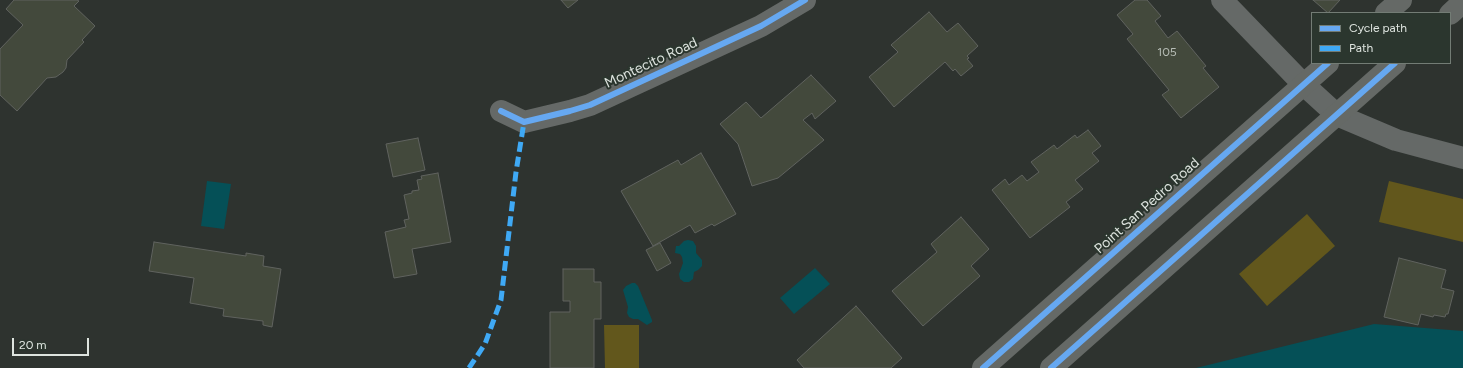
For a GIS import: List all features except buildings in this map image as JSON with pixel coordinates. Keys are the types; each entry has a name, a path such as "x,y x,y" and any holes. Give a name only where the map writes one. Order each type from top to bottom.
{"main road":[{"path":"1387,12 1401,0"},
{"path":"1451,13 1463,2"},
{"name":"Point San Pedro Road","path":"983,368 1327,64"},
{"path":"1051,368 1394,64"}],"street":[{"name":"Montecito Road","path":"501,111 524,122 570,111 590,104 761,26 805,0"},
{"path":"1222,0 1303,84 1338,115 1396,140 1463,158"}],"shaded area":[{"path":"1389,181 1463,199 1463,242 1379,222"},
{"path":"1307,214 1335,246 1267,306 1239,274"},
{"path":"604,325 639,325 639,368 605,368"}],"water":[{"path":"207,181 231,184 224,229 201,226"},
{"path":"684,241 693,241 696,246 696,253 702,260 702,266 694,272 693,279 689,282 684,282 680,279 679,274 683,263 682,257 680,254 675,253 676,246 679,246"},
{"path":"815,268 830,284 794,314 780,298"},
{"path":"635,283 638,286 652,320 652,322 647,325 638,319 629,317 627,313 628,307 623,290 626,286"},
{"path":"1374,324 1463,331 1463,368 1196,368"}],"marked path":[{"path":"469,368 485,344 501,300 516,172 524,122"}],"cycle path":[{"path":"501,111 524,122 590,105 761,26 805,0"},
{"path":"983,368 1327,64"},
{"path":"1051,368 1394,64"}]}
